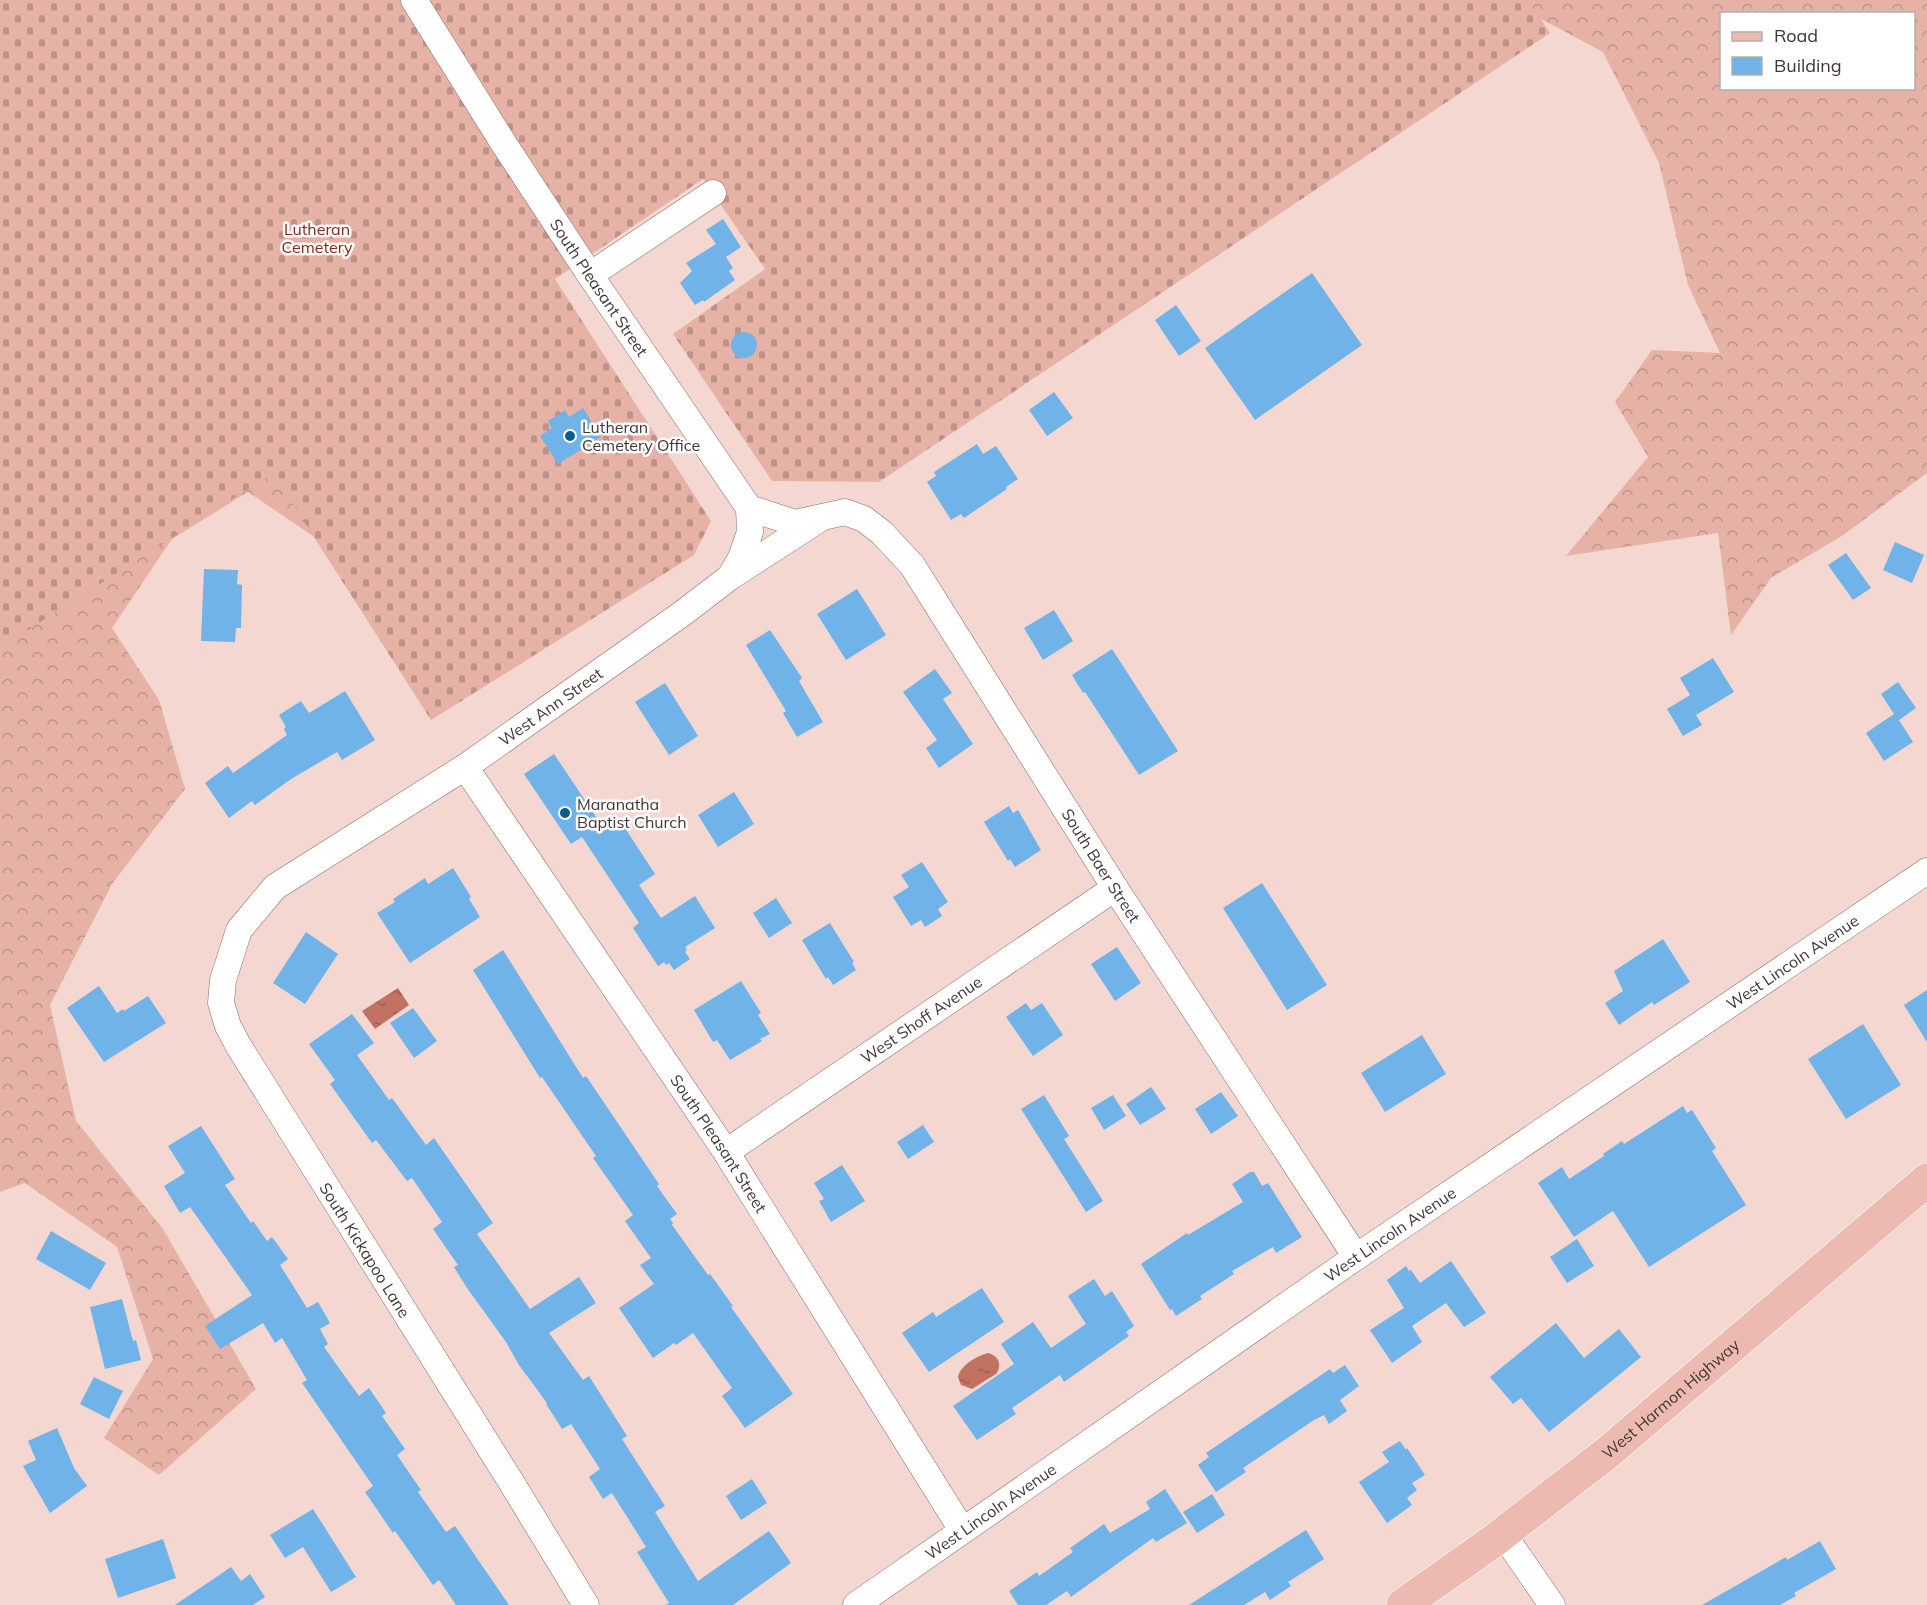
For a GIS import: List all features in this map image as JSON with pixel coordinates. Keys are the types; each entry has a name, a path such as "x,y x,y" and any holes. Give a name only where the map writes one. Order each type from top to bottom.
{"main road":[{"name":"West Harmon Highway","path":"1403,1605 1503,1534 1607,1453 1927,1180"}],"street":[{"name":"South Pleasant Street","path":"414,0 504,144 590,275 749,508"},
{"path":"590,275 713,193"},
{"path":"730,577 741,558 750,532 749,508 795,523 821,518"},
{"name":"South Baer Street","path":"821,518 845,512 864,519 881,532 912,565 1115,888 1356,1257"},
{"name":"West Ann Street","path":"276,887 465,767 674,620 730,577 821,518"},
{"name":"South Pleasant Street","path":"465,767 726,1152 962,1530"},
{"name":"West Lincoln Avenue","path":"856,1605 1356,1257 1927,871"},
{"name":"South Kickapoo Lane","path":"276,887 239,930 223,980 221,1003 228,1026 292,1135 586,1605"},
{"name":"West Shoff Avenue","path":"726,1152 1115,888"},
{"path":"1503,1534 1552,1605"}],"green space":[{"path":"0,0 332,549 248,492 172,539 112,628 159,700 185,789 112,884 50,1005 76,1121 163,1229 256,1389 159,1475 104,1438 153,1359 117,1247 25,1183 0,1192"},
{"name":"Lutheran Cemetery","path":"0,0 1528,0 1550,33 879,482 772,481 673,334 765,269 703,179 555,279 711,521 694,555 431,720 273,473 0,648"},
{"path":"1521,0 1927,0 1927,473 1842,536 1771,578 1731,635 1718,533 1566,556 1648,457 1615,402 1652,350 1720,353 1688,285 1659,163 1603,52 1526,11"}],"water":[{"path":"398,988 409,1005 375,1029 362,1011"},
{"path":"988,1353 998,1361 999,1367 996,1374 972,1389 961,1385 958,1377 965,1365"}],"building":[{"path":"723,219 741,247 726,257 733,268 729,271 735,280 704,302 703,300 695,305 680,283 692,271 686,263 716,244 706,230"},
{"path":"1312,273 1362,345 1255,420 1205,348"},
{"path":"1176,305 1201,341 1179,356 1155,320"},
{"path":"744,332 753,336 757,345 753,354 744,358 735,354 731,345 735,336"},
{"path":"1054,392 1073,418 1047,436 1029,410"},
{"name":"Lutheran Cemetery Office","path":"583,408 601,437 558,464 540,436 552,428 548,421 565,410 569,417"},
{"path":"977,444 983,454 996,446 1018,479 964,518 961,514 951,520 927,482 936,476 934,472"},
{"path":"1895,542 1924,555 1912,583 1883,570"},
{"path":"1846,553 1871,588 1853,600 1828,565"},
{"path":"204,569 238,570 237,584 242,585 241,628 236,628 235,642 201,641"},
{"path":"857,589 886,635 846,660 817,614"},
{"path":"1054,610 1073,641 1043,660 1024,628"},
{"path":"770,630 802,678 799,681 823,722 797,737 783,713 786,711 746,645"},
{"path":"1112,649 1178,751 1139,775 1072,675"},
{"path":"1713,658 1734,692 1696,715 1702,725 1683,736 1667,709 1690,695 1680,678"},
{"path":"935,669 952,693 943,699 973,744 939,768 926,748 937,740 903,692"},
{"path":"1898,682 1916,708 1899,720 1913,742 1884,761 1866,733 1894,714 1881,694"},
{"path":"665,683 698,736 669,755 635,702"},
{"path":"345,691 375,740 342,760 337,752 291,779 255,805 252,801 229,818 205,783 228,766 233,773 287,735 284,729 286,727 279,715 301,701 309,713"},
{"path":"554,754 601,824 610,818 617,829 623,825 655,874 639,885 661,918 695,896 715,928 685,947 687,950 685,952 690,959 674,970 669,963 666,965 664,962 658,966 633,928 639,923 582,837 571,844 524,774"},
{"path":"734,792 754,824 718,847 698,815"},
{"path":"1009,806 1013,813 1018,810 1041,850 1015,867 1010,859 1008,861 984,822"},
{"path":"922,862 948,902 938,909 942,916 925,927 921,920 911,926 893,897 909,887 901,875"},
{"path":"453,868 480,917 410,963 377,913 395,902 393,899 425,878 428,884"},
{"path":"1262,883 1327,985 1287,1010 1223,908"},
{"path":"776,898 792,923 769,938 753,913"},
{"path":"830,923 854,962 852,963 856,970 833,985 828,977 826,979 802,940"},
{"path":"306,932 338,954 305,1004 273,983"},
{"path":"1663,939 1690,982 1654,1005 1652,1002 1619,1025 1605,1003 1623,991 1614,971"},
{"path":"1117,947 1141,983 1115,1001 1091,964"},
{"path":"503,950 583,1078 586,1076 659,1184 657,1186 677,1214 670,1219 672,1225 733,1306 731,1307 793,1394 745,1428 722,1396 732,1388 693,1333 653,1358 619,1308 654,1284 640,1265 651,1258 625,1221 633,1215 593,1158 596,1156 542,1077 540,1078 473,970"},
{"path":"741,981 761,1013 758,1015 770,1034 730,1060 717,1040 713,1042 694,1010"},
{"path":"99,986 117,1013 148,996 166,1023 104,1062 67,1008"},
{"path":"1927,990 1927,1042 1904,1005"},
{"path":"1026,1003 1031,1010 1042,1003 1063,1035 1033,1056 1006,1017"},
{"path":"413,1008 437,1041 414,1058 390,1023"},
{"path":"352,1014 374,1043 357,1055 389,1100 392,1098 426,1145 434,1138 493,1223 477,1234 530,1309 579,1277 596,1303 549,1333 583,1380 589,1376 627,1436 622,1439 665,1506 655,1512 698,1581 769,1531 791,1563 733,1605 665,1605 669,1603 637,1552 646,1547 612,1493 603,1499 589,1477 600,1469 571,1424 562,1429 506,1342 467,1288 454,1267 458,1265 433,1229 442,1222 412,1178 407,1181 376,1140 372,1143 330,1084 335,1080 309,1044"},
{"path":"1863,1024 1901,1085 1846,1119 1808,1059"},
{"path":"1422,1035 1446,1074 1385,1112 1361,1073"},
{"path":"1151,1087 1166,1109 1140,1125 1126,1104"},
{"path":"1221,1092 1238,1116 1211,1134 1195,1109"},
{"path":"1044,1095 1069,1136 1064,1139 1103,1201 1086,1212 1021,1109"},
{"path":"1113,1095 1126,1116 1104,1130 1091,1108"},
{"path":"1683,1106 1687,1113 1692,1110 1716,1148 1712,1151 1746,1205 1649,1267 1613,1211 1574,1237 1538,1183 1562,1167 1569,1179 1622,1141 1624,1144"},
{"path":"923,1125 934,1142 908,1159 897,1142"},
{"path":"201,1126 235,1179 225,1185 251,1223 253,1221 267,1241 272,1237 288,1259 280,1265 307,1308 318,1302 330,1323 320,1329 328,1344 324,1347 359,1396 369,1388 386,1413 382,1416 405,1449 397,1455 421,1490 418,1492 446,1532 455,1526 509,1605 456,1605 439,1580 433,1585 365,1492 373,1486 302,1383 307,1380 282,1338 275,1343 263,1323 220,1349 205,1326 252,1295 190,1207 180,1213 164,1186 185,1173 168,1146"},
{"path":"842,1165 865,1201 831,1222 819,1201 824,1199 814,1183"},
{"path":"1250,1172 1254,1172 1262,1186 1268,1183 1302,1237 1276,1253 1273,1247 1232,1271 1234,1274 1200,1296 1202,1299 1176,1316 1141,1264 1187,1233 1188,1235 1243,1202 1232,1184"},
{"path":"51,1231 106,1263 90,1290 36,1259"},
{"path":"1577,1239 1594,1266 1567,1283 1550,1257"},
{"path":"1451,1261 1486,1313 1464,1327 1446,1303 1412,1326 1422,1342 1392,1363 1370,1330 1404,1308 1387,1280 1406,1266 1420,1283"},
{"path":"1094,1279 1105,1296 1112,1291 1134,1326 1126,1332 1129,1336 1064,1382 1060,1375 1012,1408 1016,1414 977,1440 953,1406 1014,1364 1001,1344 1033,1322 1051,1348 1086,1324 1068,1296"},
{"path":"982,1288 1004,1322 929,1372 902,1333 933,1312 936,1317"},
{"path":"122,1299 133,1341 136,1340 141,1360 105,1369 90,1307"},
{"path":"1556,1323 1584,1358 1619,1329 1641,1357 1549,1432 1521,1398 1513,1404 1490,1377"},
{"path":"1345,1365 1359,1386 1340,1400 1347,1411 1329,1424 1324,1415 1314,1420 1243,1468 1246,1472 1216,1492 1198,1465 1209,1457 1206,1453 1330,1369 1333,1373"},
{"path":"94,1377 123,1391 109,1419 80,1404"},
{"path":"57,1428 74,1468 87,1486 50,1513 23,1466 36,1460 28,1441"},
{"path":"1400,1441 1425,1475 1412,1483 1417,1490 1407,1498 1412,1505 1387,1523 1359,1482 1389,1462 1382,1452"},
{"path":"752,1479 767,1503 741,1520 726,1496"},
{"path":"1165,1489 1187,1523 1156,1542 1153,1538 1071,1597 1067,1591 1046,1605 1018,1605 1009,1591 1037,1572 1039,1576 1073,1552 1070,1548 1104,1524 1110,1533 1150,1509 1146,1502"},
{"path":"1212,1494 1225,1515 1197,1533 1183,1512"},
{"path":"313,1509 356,1577 331,1592 303,1547 285,1558 270,1535"},
{"path":"1306,1530 1324,1559 1288,1582 1291,1586 1270,1600 1265,1592 1244,1605 1189,1605"},
{"path":"163,1539 176,1578 118,1598 105,1559"},
{"path":"1820,1541 1836,1569 1794,1593 1796,1596 1780,1605 1702,1605 1786,1557 1787,1560"},
{"path":"231,1567 241,1581 250,1574 265,1597 253,1605 175,1605"}],"place":[{"name":"Lutheran Cemetery Office","path":"570,436"},
{"name":"Maranatha Baptist Church","path":"565,813"}]}
